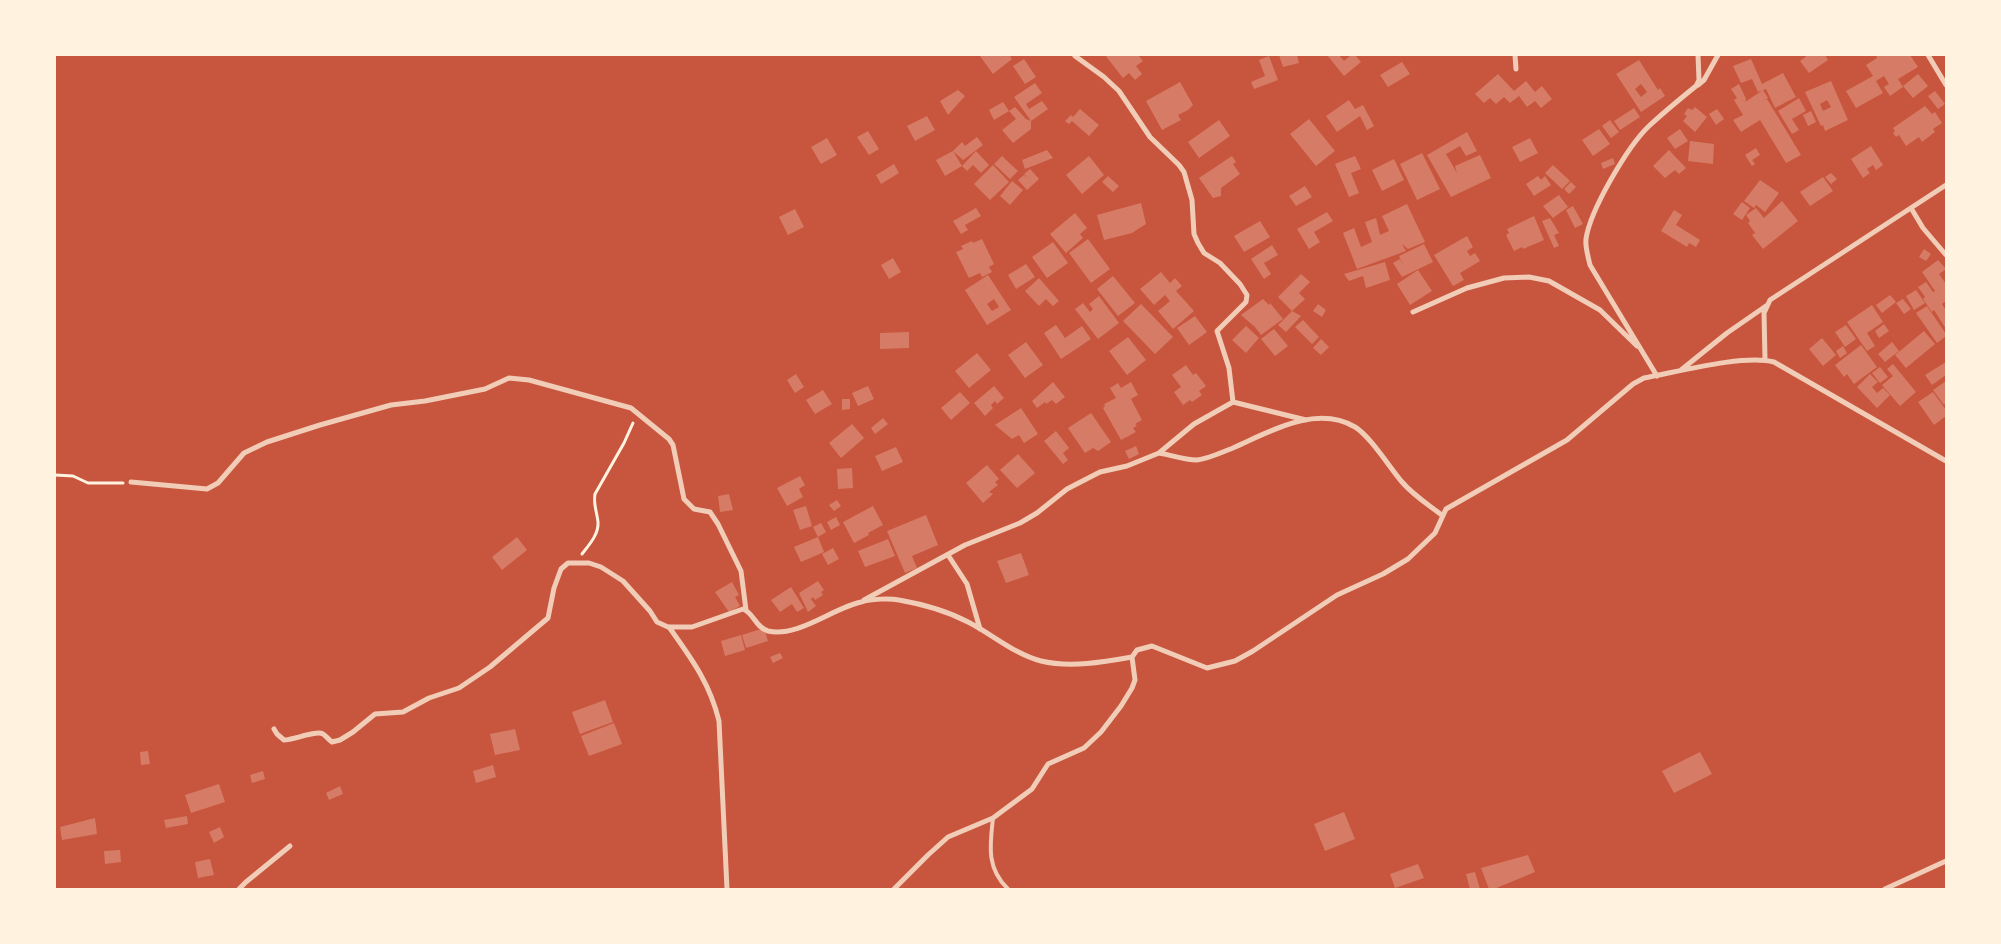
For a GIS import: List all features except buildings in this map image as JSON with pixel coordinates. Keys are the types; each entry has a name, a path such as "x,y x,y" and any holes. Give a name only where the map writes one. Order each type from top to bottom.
{"street":[{"path":"1515,55 1516,69"},
{"path":"1695,87 1699,80 1698,55"},
{"path":"1657,376 1590,265 1586,239 1592,220 1622,160 1648,127 1704,80 1718,55"},
{"path":"1928,55 1946,84"},
{"path":"1075,56 1104,77 1119,91 1150,137 1179,165 1184,172 1192,200 1194,234 1198,243 1204,253 1224,267 1240,284 1247,295 1246,302 1217,331 1229,368 1233,402"},
{"path":"1765,359 1764,313 1770,300 1946,185"},
{"path":"1911,208 1923,228 1946,255"},
{"path":"1413,312 1467,288 1504,278 1528,277 1549,281 1600,310 1642,352"},
{"path":"1680,372 1727,333 1766,306"},
{"path":"861,602 897,600 925,606 967,621 1019,652 1041,661 1065,664 1132,656 1141,648 1152,646 1201,667 1214,667 1235,661 1253,651 1337,594 1383,574 1408,559 1435,533 1446,509 1567,440 1633,384 1644,378 1740,361 1765,359 1774,362 1946,461"},
{"path":"131,482 207,490 218,483 244,453 267,442 391,405 425,402 485,389 509,378 529,380 631,408 670,439 673,445 684,499 694,509 710,512 718,524 741,571 746,610 760,628 769,631 800,627 861,602 966,545 1020,523 1037,513 1067,489 1100,472 1127,466 1159,452 1194,424 1233,402 1306,420 1338,421 1356,427 1404,484 1418,498 1443,516"},
{"path":"1159,452 1198,460 1219,454 1285,425 1306,420"},
{"path":"948,555 967,584 980,629"},
{"path":"274,728 277,734 284,740 295,739 316,732 322,733 332,742 340,740 375,714 385,712 398,714 429,698 458,688 490,667 548,618 554,588 561,569 575,562 589,563 601,567 623,581 657,622 669,627 692,627 746,610"},
{"path":"669,627 702,674 714,701 719,720 727,889"},
{"path":"894,889 948,838 993,818 1032,789 1048,764 1084,748 1101,732 1122,706 1132,688 1135,680 1132,656"},
{"path":"239,889 290,846"},
{"path":"1885,889 1946,861"}],"lane":[{"path":"993,818 991,861 1008,889"}],"path":[{"path":"575,562 595,534 598,526 593,502 595,494 624,443 638,412"},
{"path":"55,475 73,476 88,483 131,482"}]}
